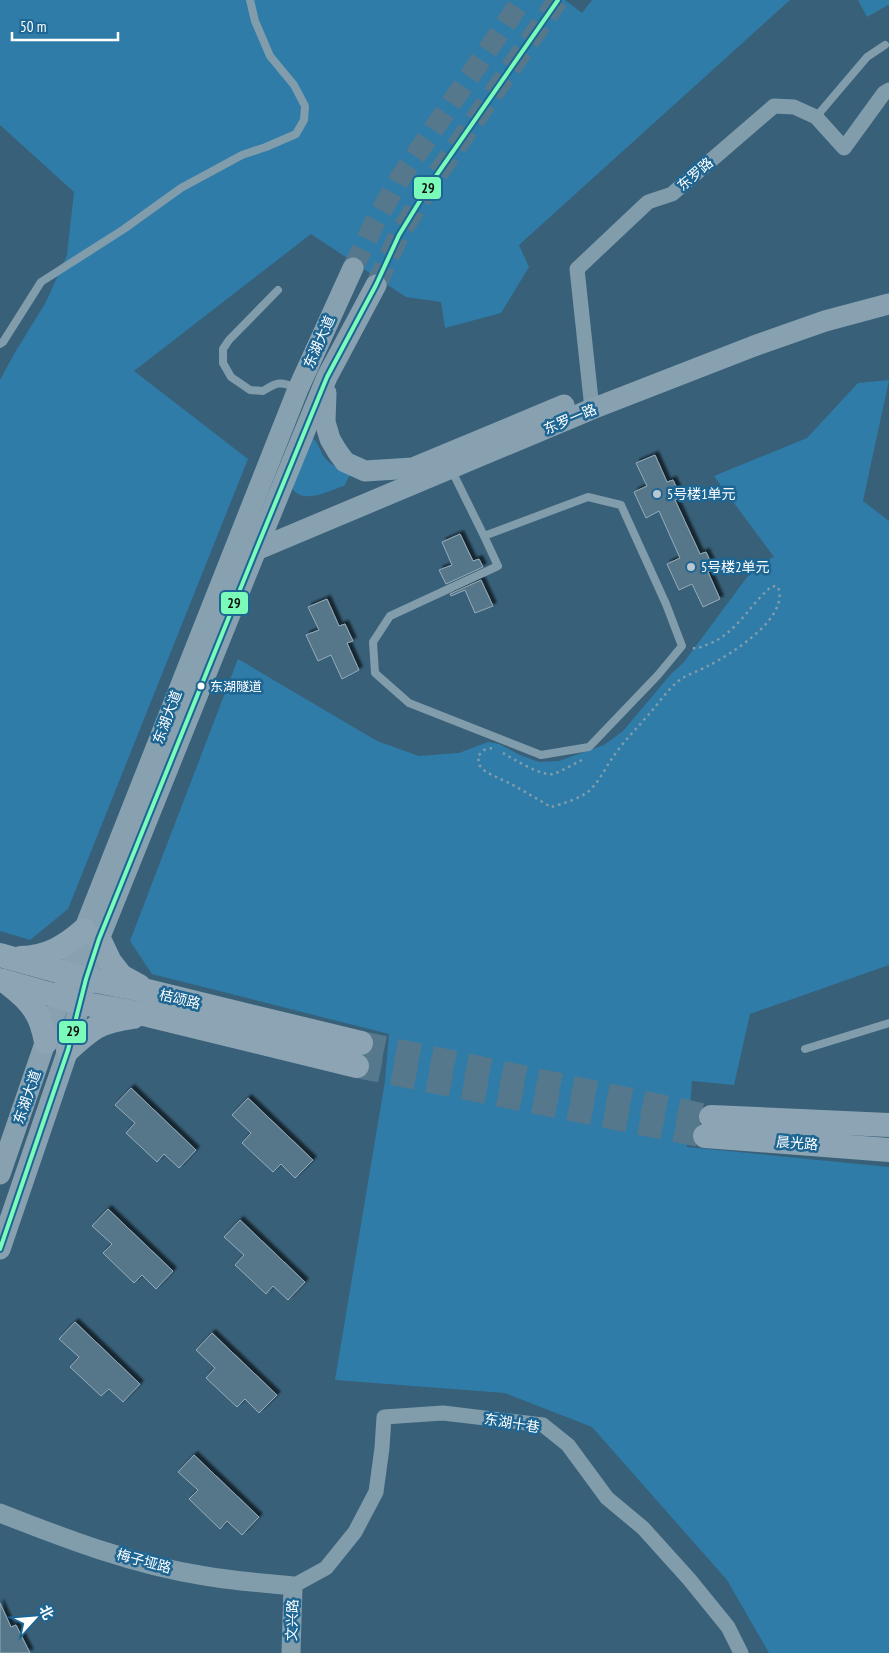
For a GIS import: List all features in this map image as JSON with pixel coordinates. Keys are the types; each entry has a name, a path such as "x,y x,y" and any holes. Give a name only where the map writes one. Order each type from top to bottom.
{"main road":[{"name":"东湖大道","path":"0,1249 68,1050 71,1000 92,934 298,389 353,268"},
{"name":"东湖大道","path":"92,934 256,550 327,377 376,286"},
{"name":"东罗一路","path":"256,550 451,469 591,402 750,334 823,309 889,290"},
{"name":"东罗一路","path":"327,377 325,422 330,438 345,462 365,471 412,468 591,402 826,321 889,304"},
{"path":"7,957 34,958 92,934 121,976 147,991"},
{"name":"桔颂路","path":"3,981 71,1000 359,1054 147,991 78,976 7,957"},
{"path":"3,981 27,998 37,1013 46,1042"},
{"name":"东湖大道","path":"0,1174 5,1146 46,1042 71,1000"},
{"path":"68,1050 92,1028 111,1020 148,1015"},
{"name":"晨光路","path":"889,1125 708,1126 889,1150"}],"street":[{"name":"东罗路","path":"591,402 577,269 648,202 672,194 774,106 794,107 816,117 844,148 889,90"},
{"name":"东湖十巷","path":"293,1586 326,1568 355,1532 376,1492 384,1417 443,1413 543,1425 568,1445 607,1498 643,1528 689,1579 728,1627 741,1653"},
{"name":"梅子垭路","path":"0,1513 69,1540 149,1564 205,1576 293,1586"},
{"name":"文兴路","path":"290,1653 293,1586"}],"lane":[{"path":"0,344 41,282 124,229 181,188 242,155 296,134 304,120 305,106 294,85 270,56 255,21 250,0"},
{"path":"816,117 866,57 885,46"},
{"path":"278,290 229,340 223,349 223,363 231,377 250,390 263,391 275,383 286,383 298,389"},
{"path":"451,469 498,566 390,616 373,642 375,673 409,703 541,755 589,747 658,675 682,646 666,604 621,506 588,497 484,536"},
{"path":"805,1049 889,1023"}],"shaded area":[{"path":"0,0 565,0 582,13 592,0 790,0 519,245 529,267 501,313 445,328 441,302 406,297 311,234 134,371 248,459 68,909 30,940 0,931 0,380 46,302 67,255 74,192 0,125"},
{"path":"858,0 889,0 889,6 867,17"},
{"path":"889,380 863,501 889,521 889,965 750,1014 734,1085 692,1081 687,1147 889,1167 889,1653 769,1653 727,1580 592,1427 505,1393 335,1380 385,1081 389,1034 152,974 130,941 238,659 377,741 419,756 459,753 488,742 499,744 539,762 559,761 604,745 623,731 671,674 684,662 756,565 774,557 714,476 807,438 858,383"},
{"path":"309,436 315,441 328,461 350,475 344,486 316,496 302,496 291,487"}],"building":[{"path":"655,455 667,482 673,480 681,497 675,500 700,554 706,552 714,569 708,572 720,599 703,607 692,584 679,590 667,564 680,558 659,511 646,518 634,492 647,486 636,463"},
{"path":"460,534 473,561 479,559 483,567 446,584 439,570 452,565 442,542"},
{"path":"481,580 493,606 475,613 465,590 451,596 450,594"},
{"path":"327,599 339,626 345,624 353,641 347,643 359,670 342,679 331,655 318,661 306,635 319,630 308,607"},
{"path":"131,1088 196,1150 179,1168 164,1154 157,1162 126,1133 135,1123 115,1105"},
{"path":"248,1098 313,1160 295,1178 281,1164 273,1172 242,1143 251,1133 232,1115"},
{"path":"108,1209 173,1271 156,1289 142,1275 134,1283 103,1253 112,1244 92,1226"},
{"path":"240,1220 305,1282 288,1300 273,1286 266,1294 235,1265 244,1255 224,1237"},
{"path":"75,1322 140,1384 123,1402 109,1389 101,1396 70,1367 79,1357 59,1339"},
{"path":"212,1333 277,1395 259,1413 245,1399 237,1407 206,1378 215,1368 196,1350"},
{"path":"194,1455 259,1517 242,1535 227,1521 220,1529 189,1499 198,1490 178,1472"},
{"path":"0,1603 11,1627 16,1625 30,1653 0,1653"}],"tunnel":[{"path":"353,268 375,222 400,178 522,0"},
{"path":"376,285 399,235 429,186 558,0"},
{"path":"361,1043 711,1117"},
{"path":"357,1066 705,1136"}],"transit line":[{"name":"29","path":"0,1249 68,1050 86,979 99,939 327,377 376,285 399,235 429,186 558,0"}],"place":[{"name":"5号楼1单元","path":"657,494"},
{"name":"5号楼2单元","path":"691,567"},
{"name":"东湖隧道","path":"201,686"}]}
